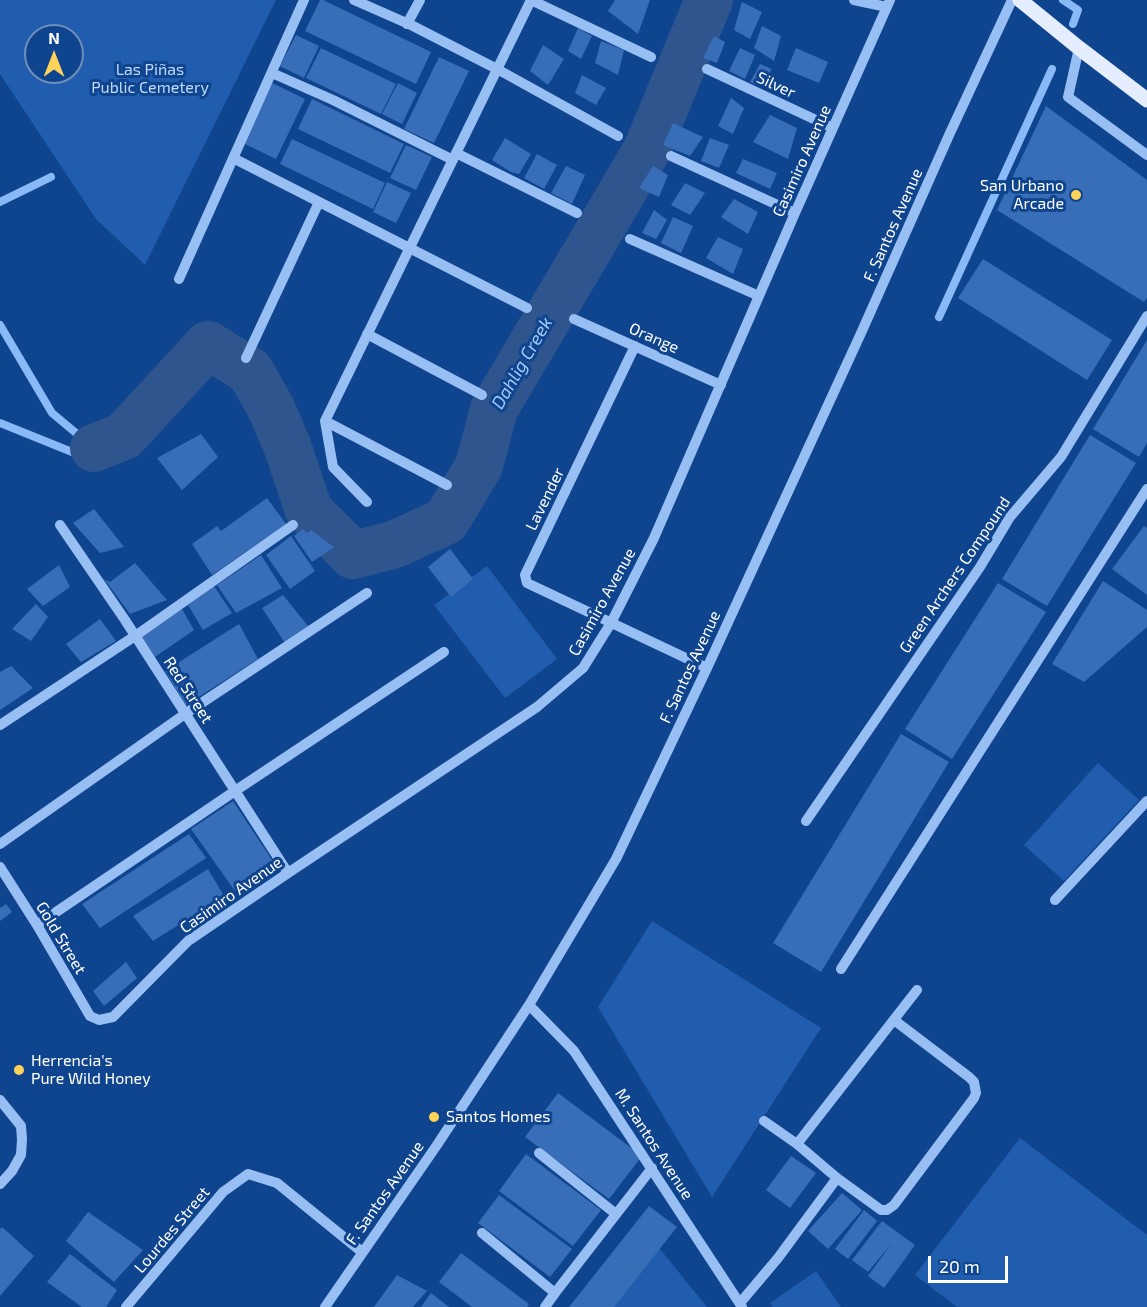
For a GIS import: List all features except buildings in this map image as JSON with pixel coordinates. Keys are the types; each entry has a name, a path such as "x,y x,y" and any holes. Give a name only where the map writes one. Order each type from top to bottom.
{"main road":[{"path":"1020,0 1147,100"}],"street":[{"path":"179,279 304,0"},
{"path":"354,0 497,69 618,136"},
{"path":"407,24 420,0"},
{"path":"367,502 333,467 325,421 531,0 651,57"},
{"path":"854,0 888,3"},
{"name":"F. Santos Avenue","path":"325,1307 530,1005 616,859 707,668 1012,0"},
{"name":"Casimiro Avenue","path":"99,1020 113,1017 188,941 537,707 583,668 610,623 654,538 888,3"},
{"path":"1079,48 1068,97 1147,155"},
{"name":"Silver","path":"707,69 833,128"},
{"path":"272,73 577,213"},
{"path":"670,156 795,213"},
{"path":"233,158 527,308"},
{"path":"246,358 319,202"},
{"path":"630,239 759,296"},
{"name":"Green Archers Compound","path":"806,821 980,567 1010,517 1062,457 1147,316"},
{"name":"Orange","path":"574,320 721,385"},
{"path":"367,334 482,395"},
{"name":"Lavender","path":"610,623 527,583 525,574 635,346"},
{"path":"325,421 447,485"},
{"path":"841,969 1143,505 1147,489"},
{"name":"Red Street","path":"60,525 135,636 288,873"},
{"path":"0,725 135,636 292,525"},
{"path":"0,844 185,714 367,593"},
{"path":"610,623 707,668"},
{"path":"37,925 444,652"},
{"path":"1055,900 1147,801"},
{"name":"Gold Street","path":"0,867 90,1016 99,1020"},
{"path":"797,1144 917,990"},
{"name":"M. Santos Avenue","path":"530,1005 574,1051 741,1305"},
{"path":"764,1121 881,1210 887,1210 894,1205 974,1098 976,1088 969,1077 894,1020"},
{"path":"0,1100 21,1126 22,1139 21,1155 12,1171 0,1184"},
{"path":"539,1153 616,1214"},
{"path":"545,1307 652,1168"},
{"name":"Lourdes Street","path":"126,1307 223,1192 248,1174 277,1184 362,1252"},
{"path":"741,1305 837,1178"},
{"path":"482,1233 555,1293"}],"green space":[{"name":"Las Piñas Public Cemetery","path":"0,0 276,0 145,265 96,219 0,74"},
{"path":"487,566 557,659 505,698 434,605"},
{"path":"1098,763 1139,800 1064,881 1024,845"},
{"path":"652,921 821,1028 712,1197 598,1007"},
{"path":"1020,1138 1147,1235 1147,1307 957,1307 915,1275"},
{"path":"656,1244 707,1307 611,1307"},
{"path":"816,1271 841,1307 773,1307 770,1303"}],"waterway":[{"name":"Dahlig Creek","path":"94,448 124,436 208,345 250,371 272,410 288,448 309,511 353,555 393,545 446,521 479,466 494,409 647,150 709,0"},
{"name":"Dahlig Creek","path":"1063,0 1078,10 1073,24"},
{"name":"Dahlig Creek","path":"939,317 1052,69"},
{"path":"0,202 51,177"},
{"name":"Dahlig Creek","path":"0,325 52,413 94,448"},
{"name":"Dahlig Creek","path":"0,423 72,452 94,448"}],"place":[{"name":"San Urbano Arcade","path":"1076,195"},
{"name":"Herrencia's Pure Wild Honey","path":"19,1070"},
{"name":"Santos Homes","path":"434,1117"}]}
